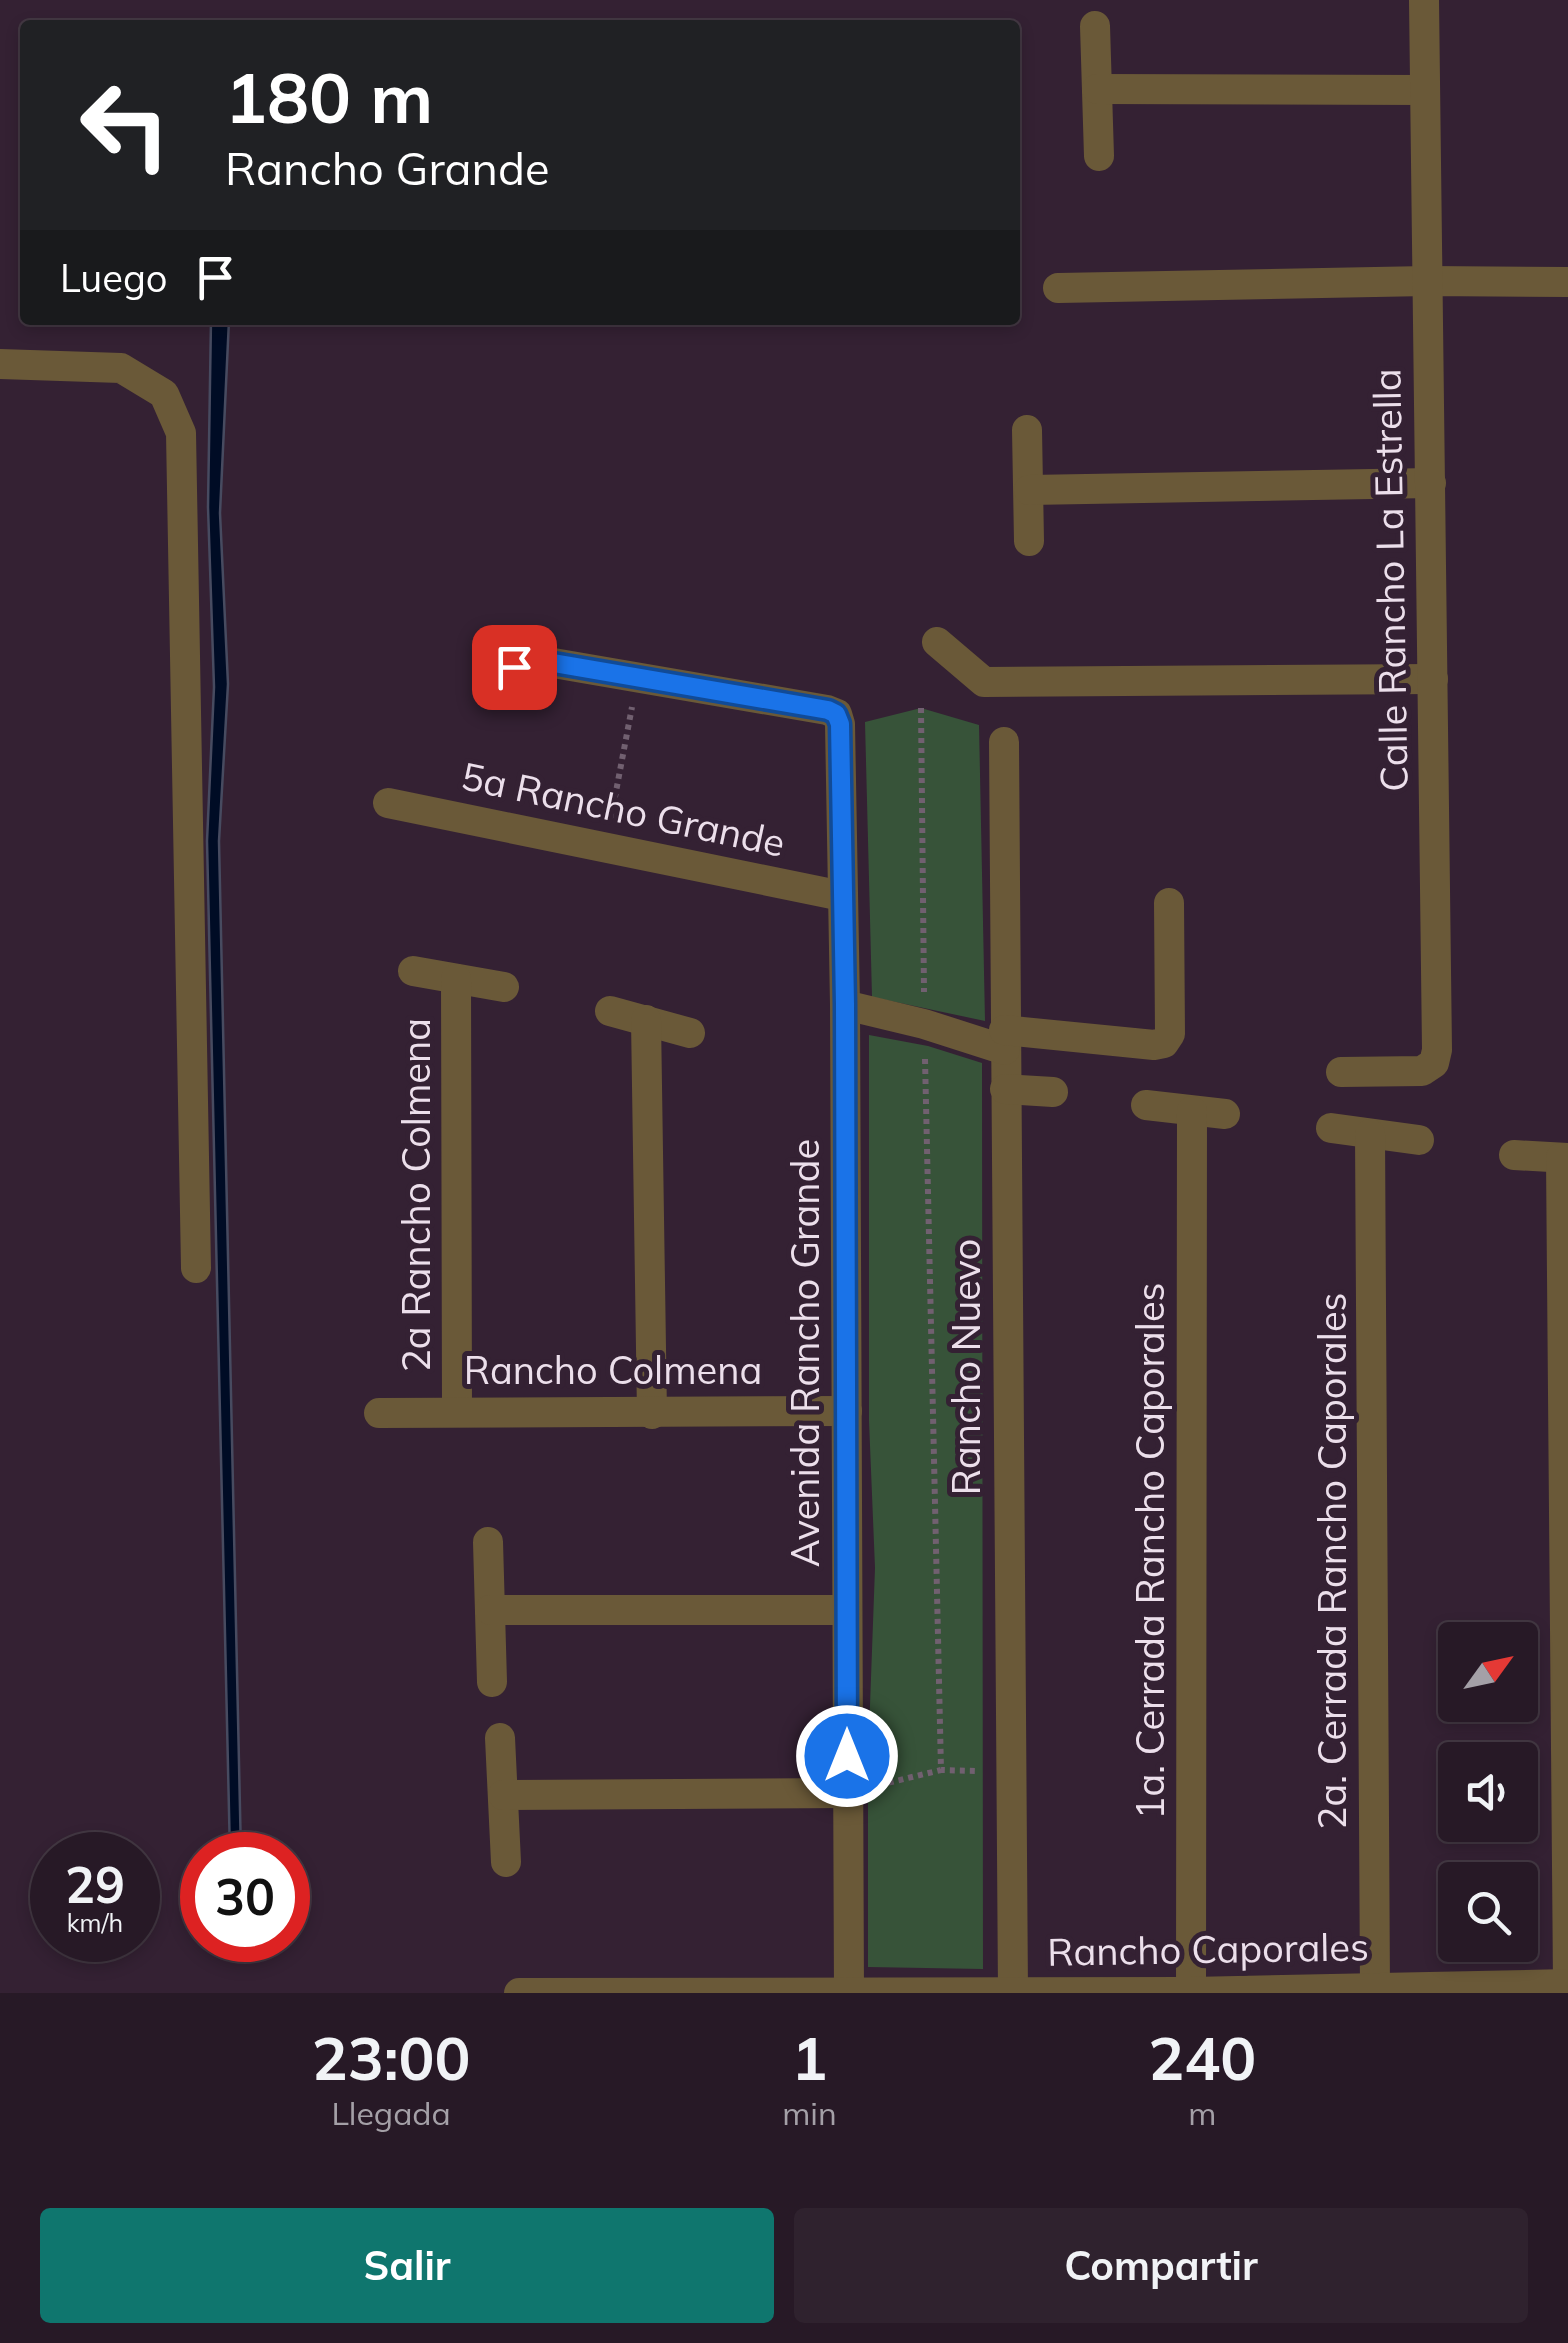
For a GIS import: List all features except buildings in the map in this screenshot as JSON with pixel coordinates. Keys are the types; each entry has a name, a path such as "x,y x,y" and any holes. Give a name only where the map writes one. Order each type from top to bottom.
{"street":[{"name":"Calle Rancho La Estrella","path":"1341,1072 1422,1072 1434,1063 1424,0"},
{"path":"1096,26 1100,156"},
{"path":"1097,89 1424,90"},
{"path":"1058,288 1568,282"},
{"path":"0,364 121,368 164,394 180,433 196,1268"},
{"path":"1028,430 1029,541"},
{"path":"1028,490 1431,483"},
{"path":"938,642 984,682 1433,679"},
{"path":"494,673 536,660 637,676"},
{"name":"Avenida Rancho Grande","path":"637,676 828,710 836,714 840,724 845,1004 849,1992"},
{"name":"Rancho Nuevo","path":"1004,742 1012,1992"},
{"name":"5a Rancho Grande","path":"388,803 842,896"},
{"path":"845,1004 1005,1040 1164,1044 1170,1034 1169,903"},
{"name":"2a Rancho Colmena","path":"413,971 504,987"},
{"name":"2a Rancho Colmena","path":"456,979 458,1411"},
{"path":"610,1011 690,1033"},
{"path":"646,1020 652,1414"},
{"path":"1005,1090 1053,1092"},
{"path":"1146,1105 1225,1114"},
{"name":"1a. Cerrada Rancho Caporales","path":"1191,1992 1192,1111"},
{"path":"1331,1128 1419,1140"},
{"name":"2a. Cerrada Rancho Caporales","path":"1370,1134 1375,1988"},
{"path":"1514,1155 1565,1158 1568,1984"},
{"name":"Rancho Colmena","path":"379,1413 846,1411"},
{"path":"488,1542 492,1682"},
{"path":"490,1610 847,1610"},
{"path":"500,1738 506,1862"},
{"path":"504,1795 847,1793"},
{"name":"Rancho Caporales","path":"519,1993 1191,1992 1568,1984"}],"path":[{"path":"606,848 637,676"},
{"path":"921,708 941,1770"},
{"path":"847,1793 941,1770 1010,1771"}],"green space":[{"path":"921,708 979,725 985,1021 872,997 865,722"},
{"path":"869,1035 928,1046 982,1063 983,1969 868,1967 868,1760 875,1568 869,1421"}],"water":[{"path":"211,325 229,325 220,513 228,684 219,841 241,1832 229,1832 207,841 214,687 208,507"}],"route":[{"path":"514,667 536,660 752,696 828,710 836,714 840,724 845,1004 847,1756"}]}
